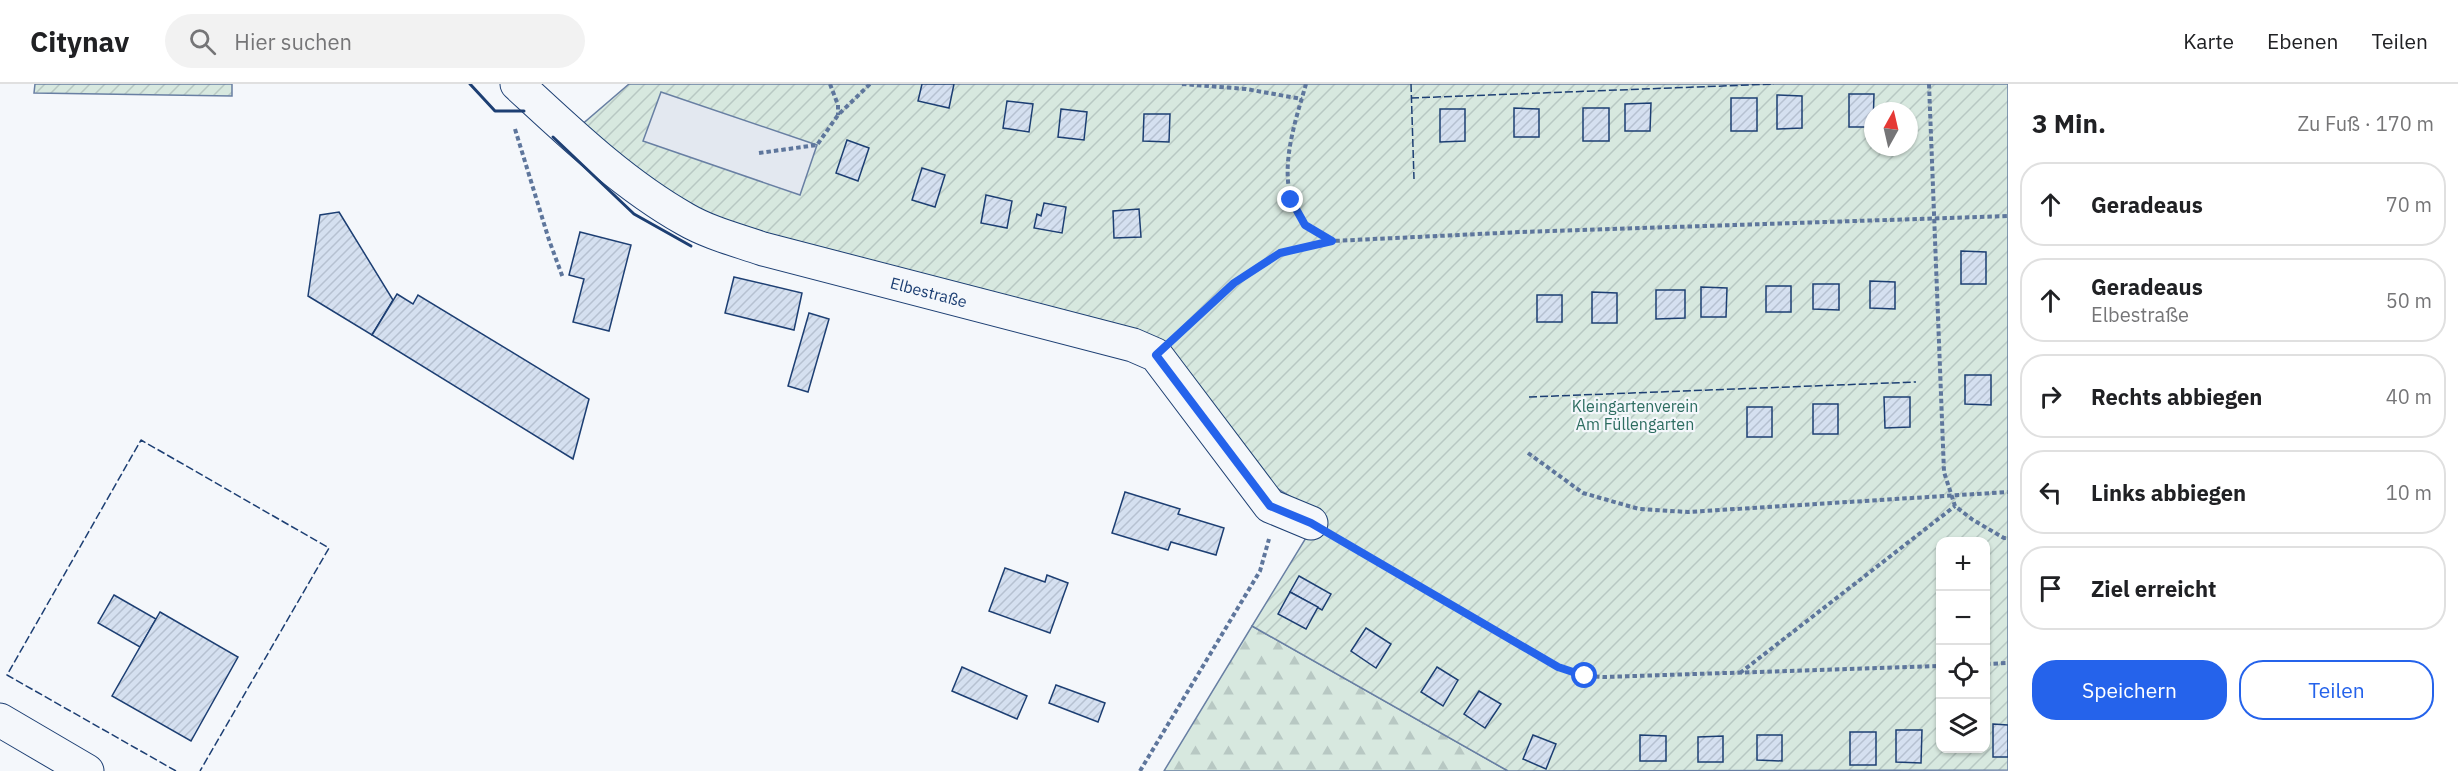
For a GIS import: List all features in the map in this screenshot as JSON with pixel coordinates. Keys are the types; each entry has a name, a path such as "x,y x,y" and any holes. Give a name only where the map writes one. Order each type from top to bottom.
{"street":[{"name":"Elbestraße","path":"517,84 636,187 687,220 709,231 763,249 1133,345 1156,355"},
{"path":"1156,355 1270,506 1311,523"},
{"path":"0,720 87,771"}],"path":[{"path":"830,84 838,105 838,116"},
{"path":"759,153 817,145 838,116 870,84"},
{"path":"1182,84 1246,89 1302,99"},
{"path":"1306,84 1291,142 1288,172 1291,200 1305,225 1332,241"},
{"path":"1929,84 1944,472 1955,506 1972,520 2008,538"},
{"path":"513,122 563,278"},
{"path":"1156,355 1234,283 1261,265 1280,253 1332,241 1533,231 2008,216"},
{"path":"1528,453 1583,493 1639,509 1688,512 2008,492"},
{"path":"1140,771 1260,571 1269,540 1270,506"},
{"path":"1740,674 1955,506"},
{"path":"1311,523 1558,667 1585,676 1740,674 1936,666"},
{"path":"1990,664 2008,663"}],"green space":[{"path":"35,84 232,84 232,96 34,93"},
{"name":"Kleingartenverein Am Füllengarten","path":"629,84 2008,84 2008,770 1508,771 1252,626 1320,515 1270,484 1181,368 730,228 692,210 579,127"},
{"path":"1252,626 1508,771 1164,771"}],"shaded area":[{"path":"661,92 817,145 800,195 643,141"}],"building":[{"path":"922,84 954,84 949,108 918,101"},
{"path":"1849,94 1874,94 1874,102 1864,102 1864,127 1849,127"},
{"path":"1777,95 1802,96 1802,128 1777,129"},
{"path":"1731,98 1757,98 1757,131 1731,131"},
{"path":"1007,101 1033,104 1029,132 1003,128"},
{"path":"1651,103 1650,131 1625,131 1625,104"},
{"path":"1514,108 1539,109 1539,137 1514,137"},
{"path":"1583,108 1609,108 1609,141 1583,141"},
{"path":"1061,109 1087,112 1084,140 1058,137"},
{"path":"1440,109 1465,109 1465,141 1440,142"},
{"path":"1144,114 1170,114 1169,142 1143,141"},
{"path":"847,140 869,148 858,181 836,173"},
{"path":"922,168 945,175 935,207 912,200"},
{"path":"986,195 1012,201 1007,228 981,223"},
{"path":"1044,203 1066,207 1062,233 1034,228 1037,214 1041,216"},
{"path":"1139,209 1141,237 1114,238 1113,211"},
{"path":"339,212 393,300 372,335 308,296 320,215"},
{"path":"580,232 631,245 609,331 573,322 584,279 569,275"},
{"path":"1961,251 1986,252 1986,284 1961,284"},
{"path":"734,277 802,293 794,330 725,313"},
{"path":"1870,281 1895,282 1895,309 1870,308"},
{"path":"1813,284 1839,284 1839,310 1813,309"},
{"path":"1766,286 1791,286 1791,312 1766,312"},
{"path":"1701,287 1727,288 1726,317 1701,317"},
{"path":"1656,290 1685,290 1685,318 1656,319"},
{"path":"1592,292 1617,293 1617,323 1592,323"},
{"path":"397,294 413,304 418,295 589,399 573,459 372,335"},
{"path":"1537,295 1562,295 1562,322 1537,322"},
{"path":"809,313 829,319 808,392 788,386"},
{"path":"1965,375 1991,375 1991,405 1965,404"},
{"path":"1884,397 1910,397 1910,427 1885,428"},
{"path":"1813,404 1838,404 1838,434 1813,434"},
{"path":"1747,407 1772,407 1772,437 1747,437"},
{"path":"1125,492 1180,509 1178,514 1224,528 1216,555 1171,542 1168,550 1112,533"},
{"path":"1005,568 1045,582 1047,575 1068,583 1050,633 989,611"},
{"path":"1299,576 1331,594 1322,610 1290,592"},
{"path":"1290,592 1318,607 1306,629 1278,614"},
{"path":"114,595 156,619 140,647 98,623"},
{"path":"160,612 238,657 191,741 112,696"},
{"path":"1366,628 1391,644 1376,668 1351,651"},
{"path":"962,667 1027,696 1017,719 952,691"},
{"path":"1437,667 1458,680 1443,706 1421,692"},
{"path":"1056,685 1105,703 1098,722 1049,703"},
{"path":"1479,691 1501,704 1485,728 1464,714"},
{"path":"1993,724 2008,725 2008,757 1993,757"},
{"path":"1896,730 1922,730 1921,763 1896,762"},
{"path":"1850,732 1876,732 1876,765 1850,765"},
{"path":"1533,735 1556,744 1546,769 1523,759"},
{"path":"1640,735 1666,736 1666,761 1640,761"},
{"path":"1757,735 1782,735 1782,761 1757,760"},
{"path":"1723,736 1723,762 1698,762 1698,737"}],"fence":[{"path":"1411,84 1414,179"},
{"path":"1411,98 1774,84"},
{"path":"1529,397 1916,382"},
{"path":"176,771 7,675 141,440 329,548 200,771"}],"wall":[{"path":"470,84 495,111 524,111"},
{"path":"553,137 634,214 691,246"}],"route":[{"path":"1291,200 1305,225 1332,241 1280,253 1234,283 1156,355 1270,506 1311,523 1558,667 1585,676"}]}
